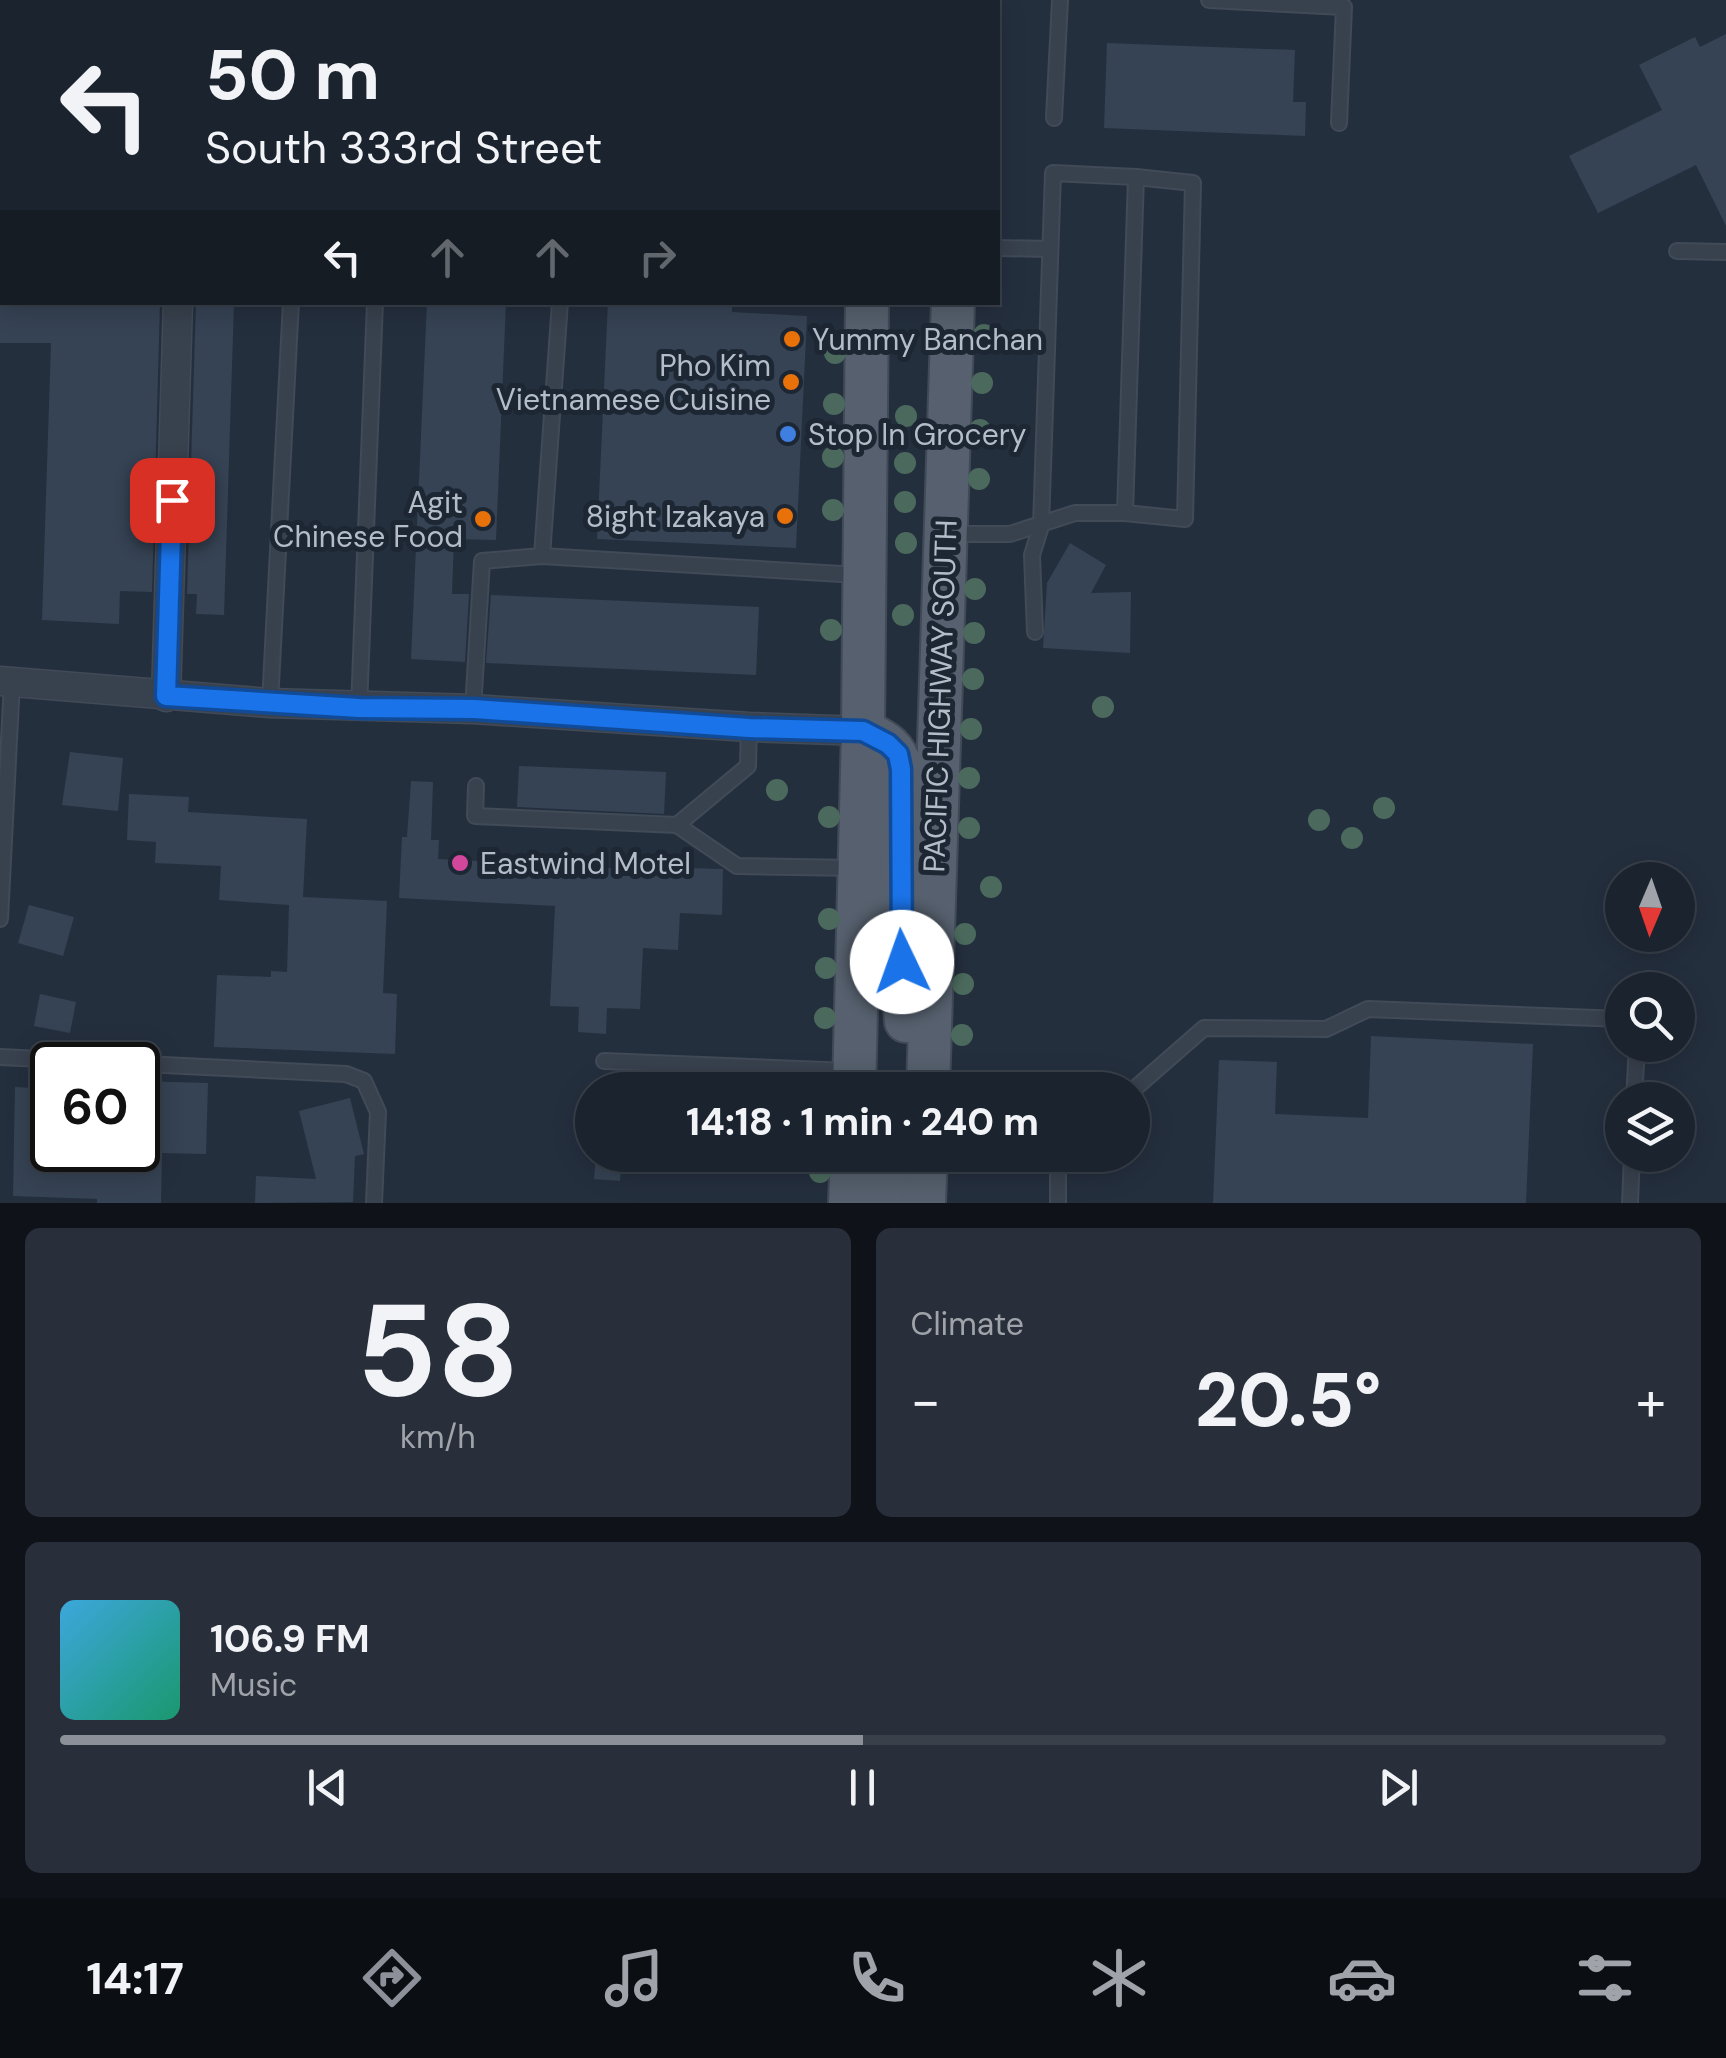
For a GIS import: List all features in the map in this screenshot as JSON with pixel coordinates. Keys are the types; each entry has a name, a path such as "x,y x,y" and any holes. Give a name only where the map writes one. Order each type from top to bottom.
{"main road":[{"path":"859,1072 856,1012 863,731 866,305"},
{"name":"PACIFIC HIGHWAY SOUTH","path":"926,1072 953,305"},
{"path":"863,731 888,744 898,754 901,769 899,928 907,1031 920,1072"},
{"path":"850,1203 851,1172"},
{"path":"883,1172 883,1203"},
{"path":"924,1203 925,1172"}],"street":[{"path":"166,696 178,305"},
{"path":"6,681 270,703 474,709 749,728 863,731"}],"lane":[{"path":"1054,118 1060,0"},
{"path":"1209,0 1344,7 1339,123"},
{"path":"944,534 1010,534 1041,526 1076,513 1185,519 1193,184 1052,173 1041,526 1032,555 1035,632"},
{"path":"1125,513 1136,177"},
{"path":"1000,248 1050,249"},
{"path":"1677,251 1726,252"},
{"path":"270,703 291,305"},
{"path":"359,708 375,305"},
{"path":"542,556 560,305"},
{"path":"474,709 482,560 542,556 864,576"},
{"path":"0,918 6,681"},
{"path":"677,825 748,766 749,728"},
{"path":"476,786 475,816 677,825 737,866 860,868"},
{"path":"1150,1075 1204,1028 1326,1028 1368,1009 1605,1019"},
{"path":"0,1057 346,1074 364,1081 378,1112 374,1203"},
{"path":"604,1061 726,1072"},
{"path":"1058,1172 1058,1203"},
{"path":"1630,1203 1631,1172"}],"building":[{"path":"1726,34 1726,226 1696,165 1598,213 1569,156 1662,110 1639,65 1695,37 1700,47"},
{"path":"1107,43 1295,50 1293,102 1306,102 1305,136 1104,128"},
{"path":"0,305 160,305 152,592 120,591 119,624 42,620 51,343 0,343"},
{"path":"196,305 234,305 224,615 196,614 197,594 187,594"},
{"path":"427,305 506,305 496,540 454,539 452,594 469,594 465,662 411,659"},
{"path":"608,305 732,305 732,312 807,316 796,548 597,539"},
{"path":"1070,543 1106,565 1091,593 1131,592 1130,653 1043,648 1047,583"},
{"path":"491,595 759,607 756,675 486,663"},
{"path":"70,752 123,758 118,811 62,805"},
{"path":"519,766 666,772 664,814 517,807"},
{"path":"411,781 433,782 431,840 439,840 438,859 686,872 686,868 723,869 722,915 680,913 678,950 643,948 640,1009 607,1008 606,1034 578,1032 579,1007 550,1006 555,906 399,898 402,837 407,837"},
{"path":"129,794 189,797 188,812 307,819 303,897 387,901 383,993 397,994 395,1054 214,1047 217,975 271,977 271,971 287,972 289,905 219,900 221,866 155,863 156,842 127,840"},
{"path":"29,905 74,917 63,956 18,943"},
{"path":"40,994 76,1002 70,1033 34,1026"},
{"path":"1371,1036 1533,1044 1526,1203 1213,1203 1219,1060 1277,1062 1275,1114 1368,1118"},
{"path":"160,1082 208,1083 206,1154 162,1153 161,1203 97,1203 97,1199 13,1196 15,1087 30,1088 30,1172 160,1172"},
{"path":"350,1098 364,1154 355,1156 353,1202 255,1203 256,1176 316,1179 299,1111"},
{"path":"595,1172 621,1172 620,1181 594,1179"}],"place":[{"name":"Yummy Banchan","path":"792,339"},
{"name":"Pho Kim Vietnamese Cuisine","path":"791,382"},
{"name":"Stop In Grocery","path":"788,434"},
{"name":"8ight Izakaya","path":"785,516"},
{"name":"Agit Chinese Food","path":"483,519"},
{"name":"Eastwind Motel","path":"460,863"}],"route":[{"path":"172,500 166,696 863,731 888,744 898,754 901,769 902,962"}]}
